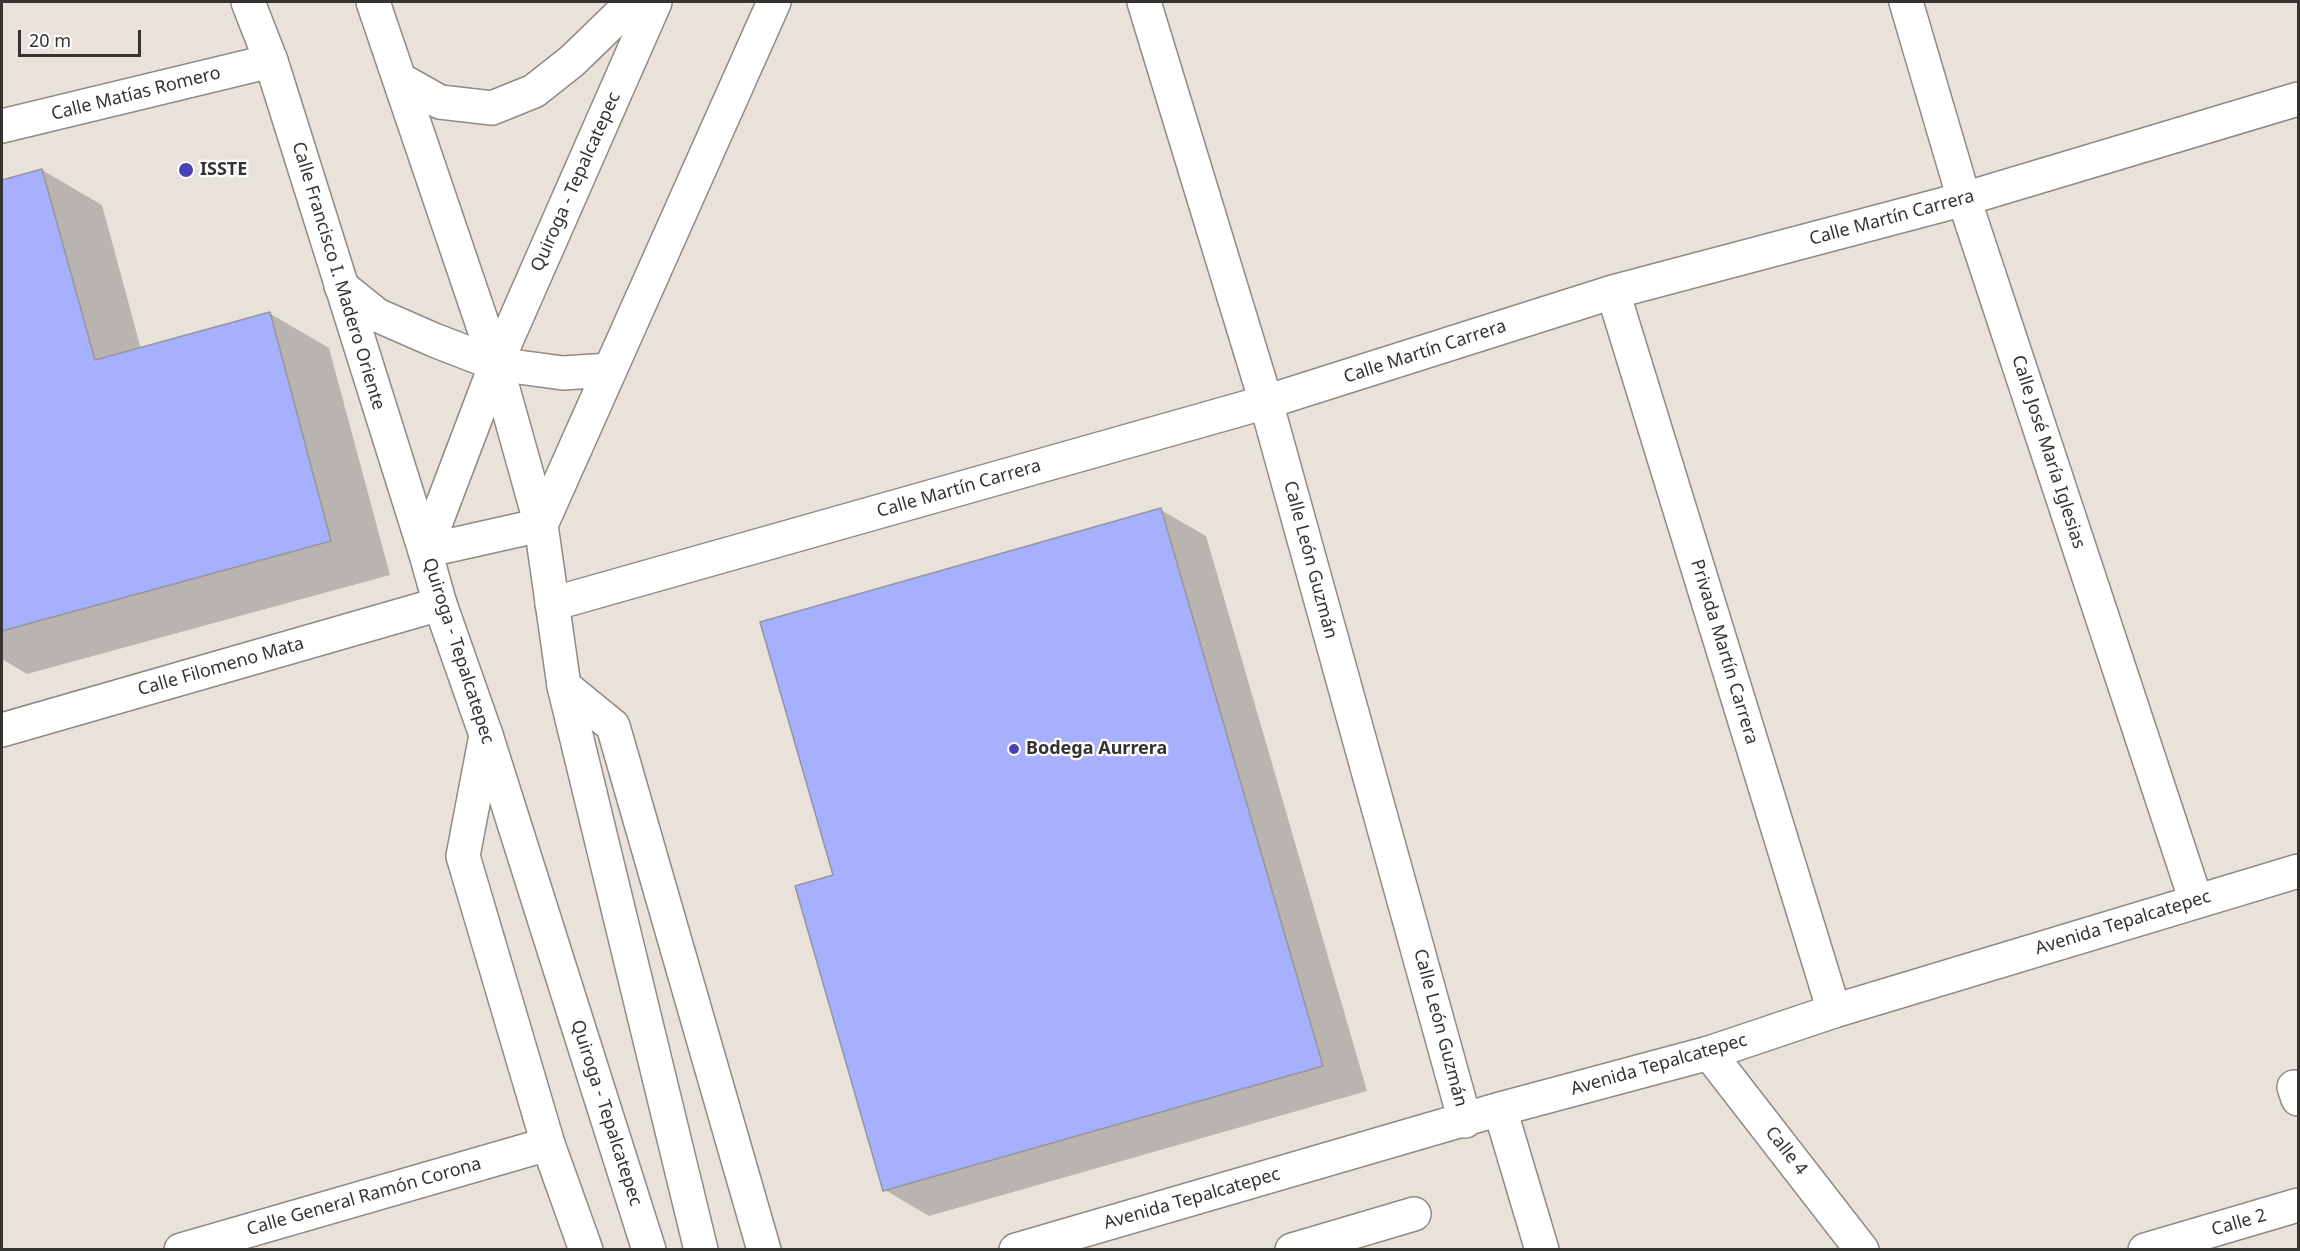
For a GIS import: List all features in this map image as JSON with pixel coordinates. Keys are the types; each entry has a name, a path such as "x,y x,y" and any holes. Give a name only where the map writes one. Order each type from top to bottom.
{"street":[{"name":"Calle Francisco I. Madero Oriente","path":"248,2 271,61 425,551"},
{"path":"373,2 496,364 541,525 564,686 701,1250"},
{"path":"401,80 440,102 492,108 534,91 572,61 633,2"},
{"name":"Quiroga - Tepalcatepec","path":"649,1250 486,735 440,604 425,551 496,364 655,2"},
{"path":"541,525 774,2"},
{"name":"Calle León Guzmán","path":"1144,2 1266,402 1465,1121"},
{"name":"Calle José María Iglesias","path":"1906,2 1965,199 2196,901"},
{"name":"Calle Matías Romero","path":"2,126 271,61"},
{"name":"Calle Martín Carrera","path":"552,604 1266,402 1613,292 1965,199 2298,99"},
{"path":"341,286 377,315 496,364 563,373 610,370"},
{"name":"Privada Martín Carrera","path":"1613,292 1834,1011"},
{"path":"425,551 541,525"},
{"name":"Calle Filomeno Mata","path":"2,730 440,604"},
{"path":"564,686 613,726 764,1250"},
{"path":"486,735 463,855 548,1144 586,1250"},
{"name":"Avenida Tepalcatepec","path":"1016,1250 1500,1109 1709,1053 1834,1011 2298,871"},
{"name":"Calle 4","path":"1709,1053 1862,1250"},
{"path":"1500,1109 1542,1250"},
{"name":"Calle General Ramón Corona","path":"180,1250 548,1144"},
{"name":"Calle 2","path":"2145,1250 2298,1206"},
{"path":"1292,1250 1414,1214"}],"building":[{"path":"42,169 95,360 270,312 331,541 2,631 2,180"},
{"name":"Bodega Aurrera","path":"1161,508 1323,1066 883,1191 795,886 833,875 760,622"}],"place":[{"name":"ISSTE","path":"186,170"},
{"name":"Bodega Aurrera","path":"1014,749"}]}
